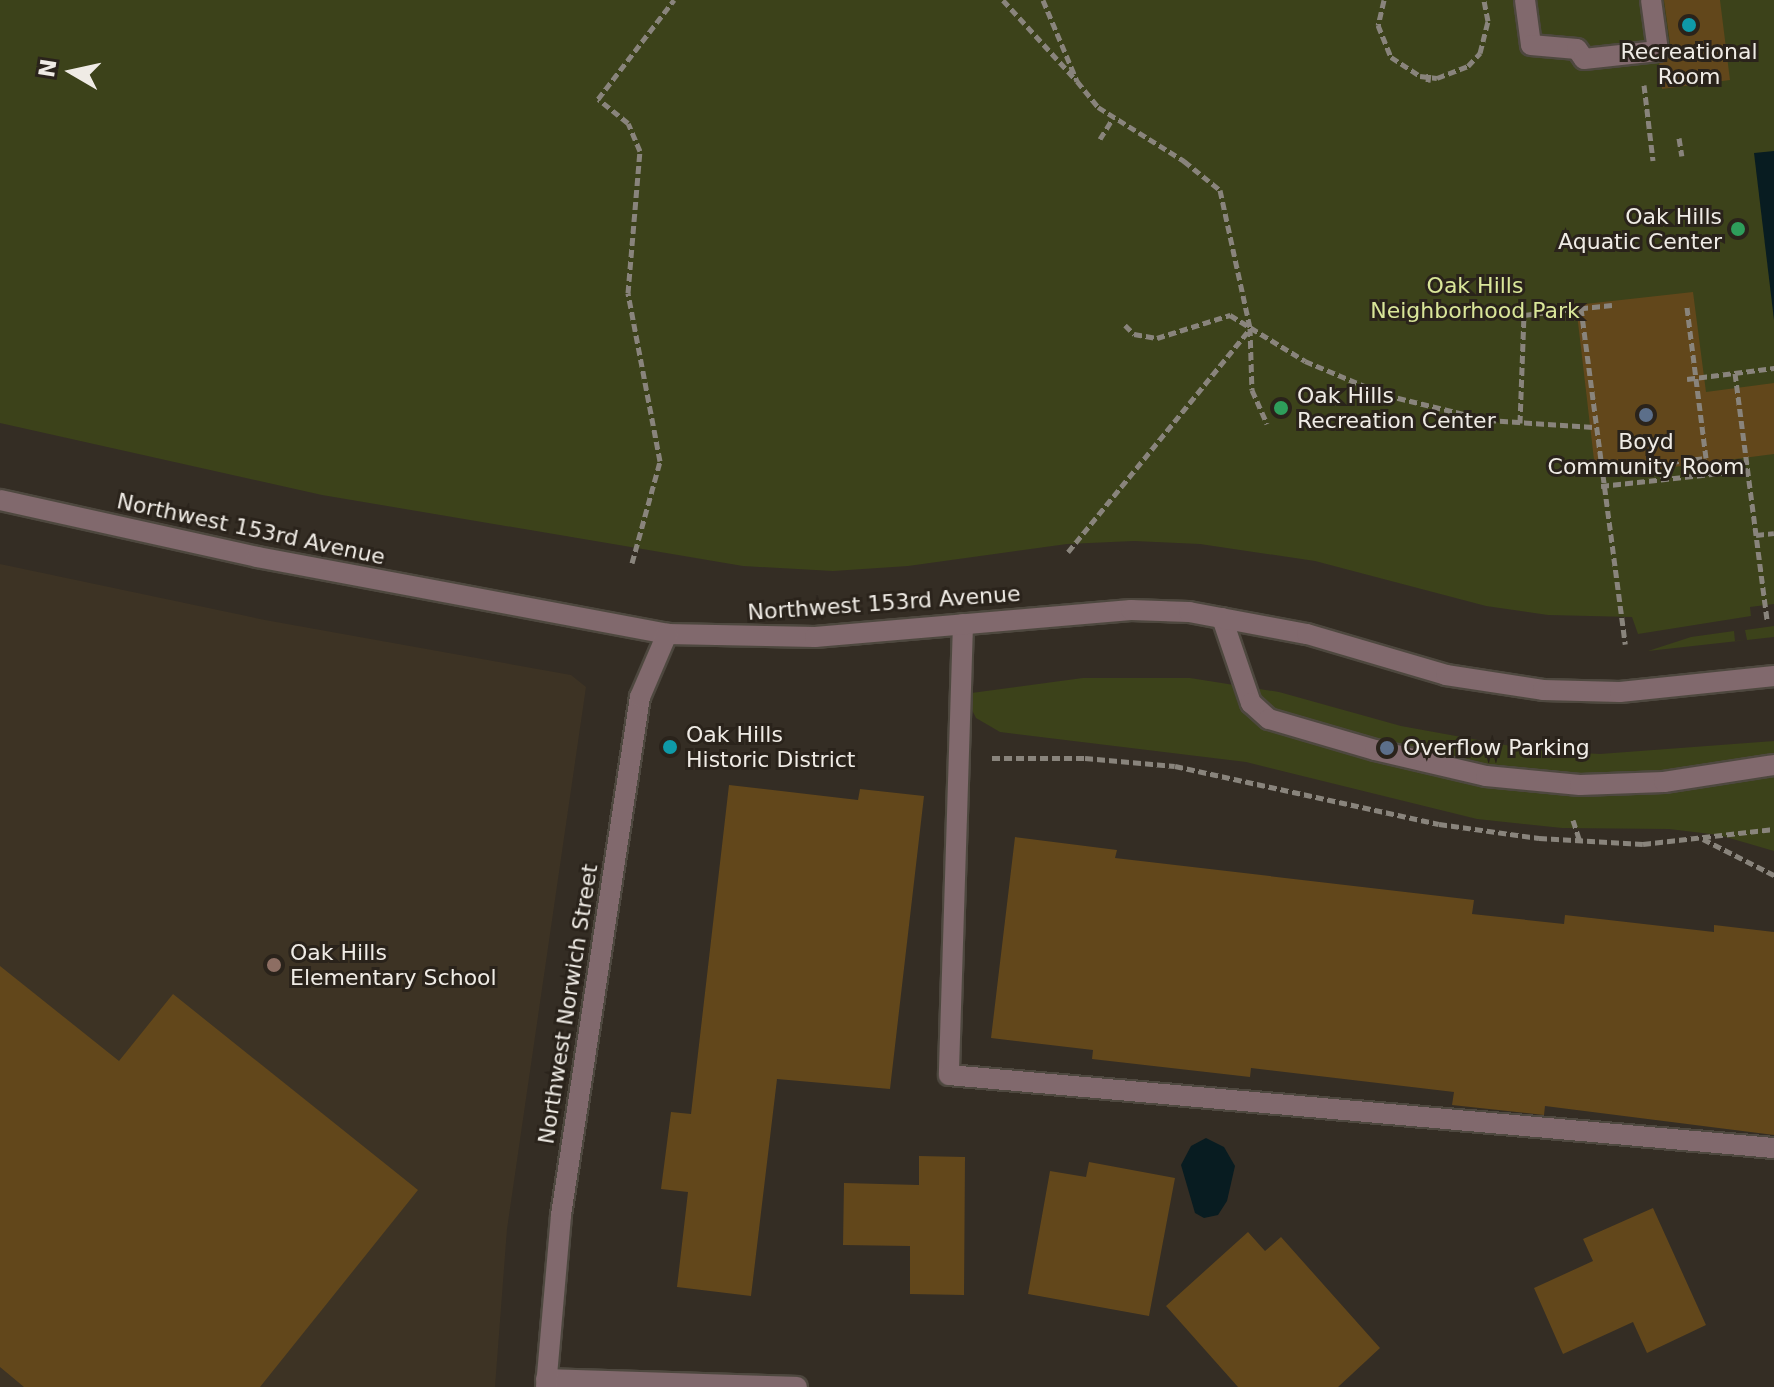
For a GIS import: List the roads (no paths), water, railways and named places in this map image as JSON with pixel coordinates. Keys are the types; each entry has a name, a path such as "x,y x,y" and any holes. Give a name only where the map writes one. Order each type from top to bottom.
{"street":[{"path":"1525,0 1531,45 1577,49 1584,59 1658,51 1651,0"},
{"name":"Northwest 153rd Avenue","path":"0,500 257,557 667,634 815,637 1131,610 1222,618 1307,634 1446,675 1543,690 1620,692 1774,676"},
{"path":"1222,618 1251,703 1269,719 1375,750 1486,776 1580,785 1664,782 1774,765"},
{"path":"963,624 949,1075 1774,1148"},
{"name":"Northwest Norwich Street","path":"546,1383 561,1215 640,697 667,634"},
{"path":"546,1383 797,1387"}],"water":[{"path":"1774,151 1774,320 1754,153"},
{"path":"1206,1138 1224,1147 1235,1166 1227,1201 1218,1215 1204,1218 1195,1213 1181,1165 1191,1146"}],"place":[{"name":"Recreational Room","path":"1689,25"},
{"name":"Oak Hills Aquatic Center","path":"1738,229"},
{"name":"Oak Hills Recreation Center","path":"1281,408"},
{"name":"Boyd Community Room","path":"1646,415"},
{"name":"Oak Hills Historic District","path":"670,747"},
{"name":"Overflow Parking","path":"1387,748"},
{"name":"Oak Hills Elementary School","path":"274,965"}],"park label":[{"name":"Oak Hills Neighborhood Park","path":"1475,298"}]}
